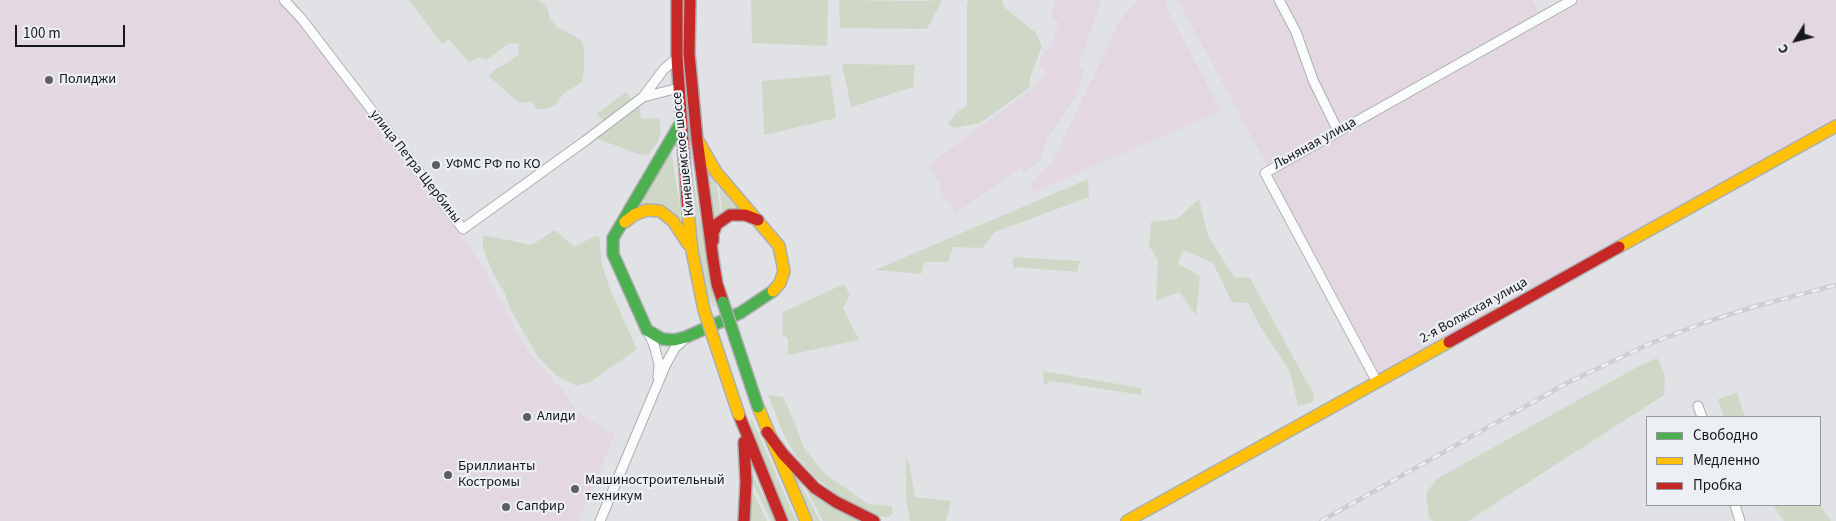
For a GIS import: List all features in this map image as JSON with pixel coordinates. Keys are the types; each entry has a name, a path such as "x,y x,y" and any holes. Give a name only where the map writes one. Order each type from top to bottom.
{"main road":[{"name":"Кинешемское шоссе","path":"677,0 680,124 692,251"},
{"name":"Кинешемское шоссе","path":"690,0 689,53 697,139 717,284 768,432"},
{"path":"680,124 613,238 614,254 636,310 647,330 662,339 674,340 686,337 745,310 771,294 780,282 784,271 779,246 716,172 697,139"},
{"name":"2-я Волжская улица","path":"1126,521 1836,126"},
{"path":"620,226 634,214 647,210 660,211 673,221 692,251 704,310 739,416 782,521"},
{"path":"713,259 713,233 722,218 730,214 745,214 760,222"},
{"path":"744,431 746,482 744,521"},
{"path":"768,432 806,521"},
{"path":"768,432 783,454 815,488 836,502 874,521"}],"street":[{"name":"улица Петра Щербины","path":"284,0 301,18 463,229 643,97 664,69 677,58"},
{"path":"1279,0 1296,32 1313,80 1338,131"},
{"name":"Льняная улица","path":"1377,382 1265,173 1572,0"},
{"name":"улица Петра Щербины","path":"643,97 678,88"},
{"path":"647,330 654,345 659,364 658,384"},
{"path":"600,521 666,364 675,348 686,337"},
{"path":"1698,406 1702,416"},
{"path":"1734,506 1740,521"}],"shaded area":[{"path":"0,0 278,0 299,23 419,177 483,267 528,352 565,393 577,412 615,434 579,521 0,521"},
{"path":"1055,0 1101,0 1078,67 1085,70 1075,97 1047,139 1041,160 1024,173 1020,168 956,213 938,188 941,185 928,165 1037,85 1046,70 1038,67 1044,48 1049,50 1059,22 1051,19"},
{"path":"1139,0 1168,0 1166,6 1221,111 1034,192 1030,184 1053,161 1120,20"},
{"path":"1178,0 1532,0 1538,11 1547,19 1581,0 1836,0 1836,122 1380,376"}],"green space":[{"path":"409,0 537,0 547,6 550,19 557,27 580,39 584,48 582,82 563,94 557,103 548,109 536,109 531,101 519,103 489,76 494,70 519,54 518,43 508,44 486,60 479,57 469,62 449,39 442,44"},
{"path":"751,0 828,0 827,46 752,43"},
{"path":"839,0 942,0 927,29 840,28"},
{"path":"970,0 1002,0 1005,8 1036,33 1042,46 1030,78 1029,88 980,123 954,128 948,124 957,112 967,106 967,3"},
{"path":"842,64 915,65 913,87 851,107"},
{"path":"830,75 836,118 764,135 762,81"},
{"path":"626,92 631,100 603,121 597,114"},
{"path":"639,103 641,118 659,119 661,131 657,143 648,155 638,154 596,138"},
{"path":"671,151 683,224 635,207"},
{"path":"706,169 716,182 721,212 713,220"},
{"path":"692,172 715,306 713,307 708,296 698,251 689,173"},
{"path":"1088,179 1089,197 995,232 982,248 953,247 948,262 924,262 921,274 875,270"},
{"path":"719,182 744,210 722,211"},
{"path":"1199,199 1208,236 1234,277 1250,278 1314,395 1313,402 1298,406 1290,372 1261,328 1248,303 1232,302 1213,263 1183,250 1178,264 1200,276 1196,315 1179,292 1156,301 1158,260 1149,246 1151,222 1177,219"},
{"path":"555,230 574,247 593,237 599,236 602,265 609,287 637,349 592,381 577,386 557,376 538,357 510,309 483,248 483,235 531,245"},
{"path":"1013,257 1080,261 1077,272 1013,267"},
{"path":"844,284 850,295 843,308 859,340 788,355 788,339 782,334 783,312"},
{"path":"1657,358 1665,375 1664,395 1468,521 1433,521 1429,518 1426,493 1437,479 1637,367"},
{"path":"1043,371 1141,388 1141,395 1052,381 1044,385"},
{"path":"1737,393 1745,416 1724,416 1718,399"},
{"path":"768,395 783,397 804,448 824,473 868,504 892,506 893,513 887,517 879,516 841,498 813,475 796,456 783,433"},
{"path":"752,419 797,521 788,521 769,476 750,420"},
{"path":"906,459 909,463 915,497 951,501 946,521 910,521 906,499"},
{"path":"784,464 797,477 820,521 810,521"},
{"path":"751,470 775,521 771,521 752,482"},
{"path":"802,481 867,521 823,521"},
{"path":"751,488 767,521 748,521"},
{"path":"1774,506 1821,506 1831,521 1784,521"}],"railway":[{"path":"1321,521 1567,383 1649,344 1706,322 1753,307 1836,285"}],"traffic: fast":[{"path":"680,124 613,238 613,254 647,330 662,339 674,340 686,337 740,313 773,291"},
{"path":"723,302 758,407"}],"traffic: slow":[{"path":"1619,247 1836,126"},
{"path":"697,139 716,172 779,246 784,271 780,283 773,291"},
{"path":"625,222 634,215 647,210 660,211 673,221 688,244"},
{"path":"688,212 692,251 704,310"},
{"path":"704,310 739,415"},
{"path":"1127,521 1449,342"},
{"path":"758,407 806,521"}],"traffic: jam":[{"path":"677,0 677,58 688,212"},
{"path":"690,0 689,53 697,139 713,259 717,284 723,302"},
{"path":"713,241 713,233 717,224 730,215 745,215 758,220"},
{"path":"1449,342 1619,247"},
{"path":"739,415 782,521"},
{"path":"767,432 783,454 815,488 836,502 874,521"},
{"path":"744,442 746,482 744,521"}],"place":[{"name":"Полиджи","path":"49,80"},
{"name":"УФМС РФ по КО","path":"436,165"},
{"name":"Алиди","path":"527,417"},
{"name":"Бриллианты Костромы","path":"448,475"},
{"name":"Машиностроительный техникум","path":"575,489"},
{"name":"Сапфир","path":"506,507"}]}
